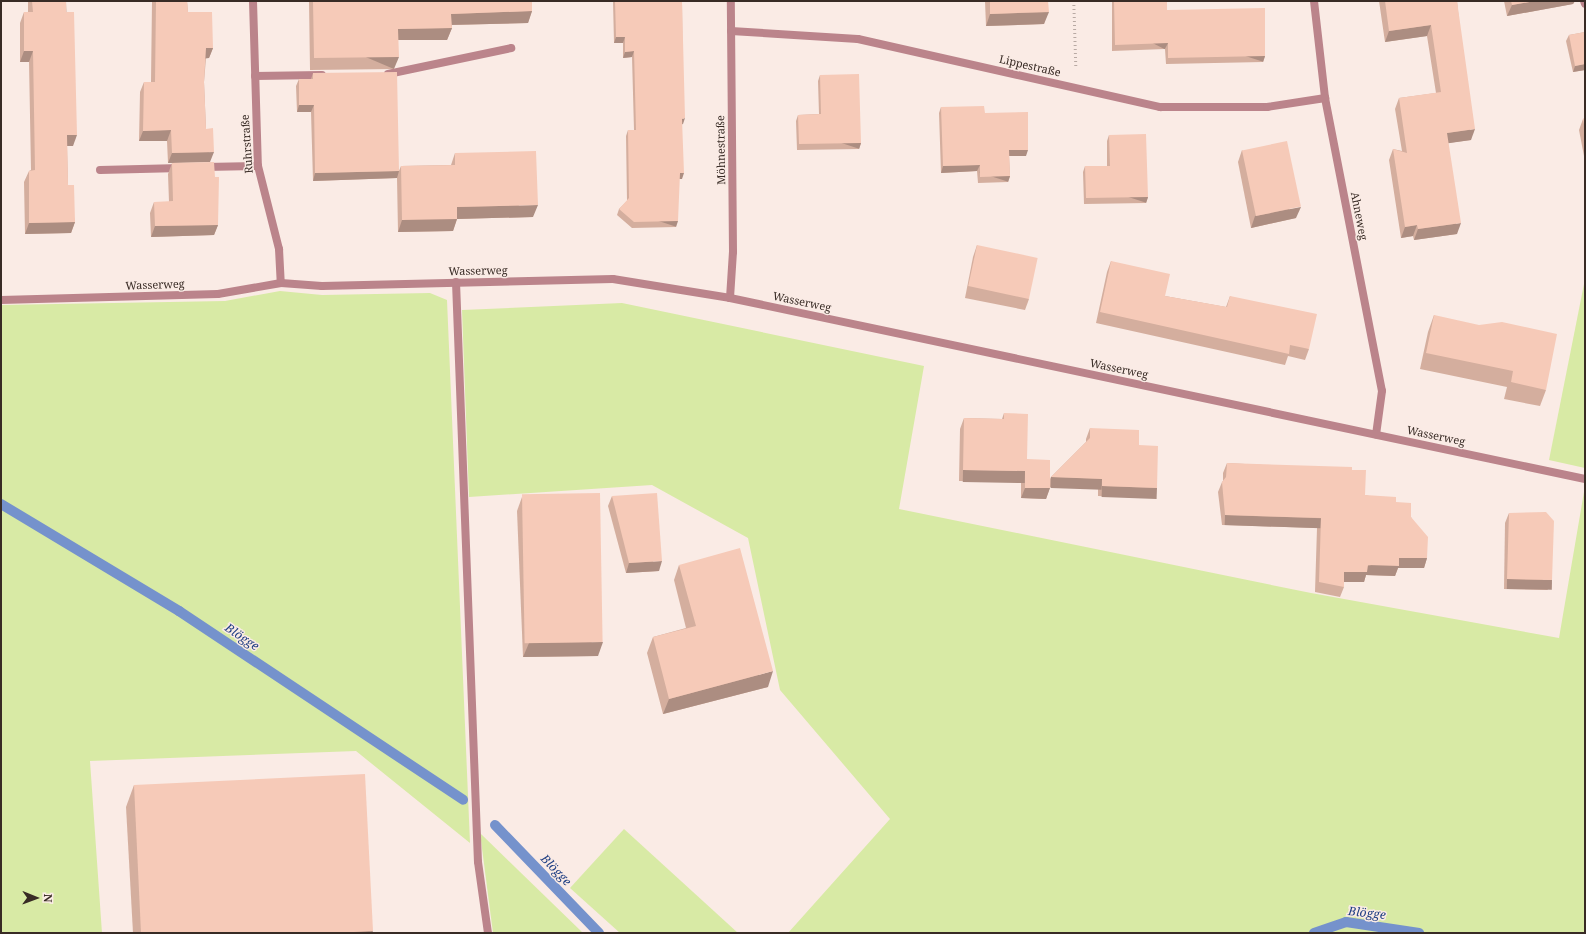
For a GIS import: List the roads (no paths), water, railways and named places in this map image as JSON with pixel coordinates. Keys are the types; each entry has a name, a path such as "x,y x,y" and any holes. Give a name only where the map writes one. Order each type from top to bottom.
{"street":[{"name":"Ruhrstraße","path":"253,1 258,166 278,249 281,284"},
{"name":"Möhnestraße","path":"730,298 733,252 731,1"},
{"name":"Ahneweg","path":"1314,1 1325,98 1382,391 1376,435"},
{"name":"Lippestraße","path":"731,31 858,39 1160,107 1267,107 1325,98"},
{"path":"378,74 401,74 511,48"},
{"path":"255,76 332,75"},
{"path":"100,170 258,166"},
{"name":"Wasserweg","path":"1,300 218,294 281,284 322,286 613,279 730,298 1585,479"},
{"path":"456,282 477,846 488,933"}],"waterway":[{"name":"Blögge","path":"1,504 179,611 463,800"},
{"name":"Blögge","path":"495,825 599,933"},
{"name":"Blögge","path":"1314,933 1346,922 1419,933"}]}
